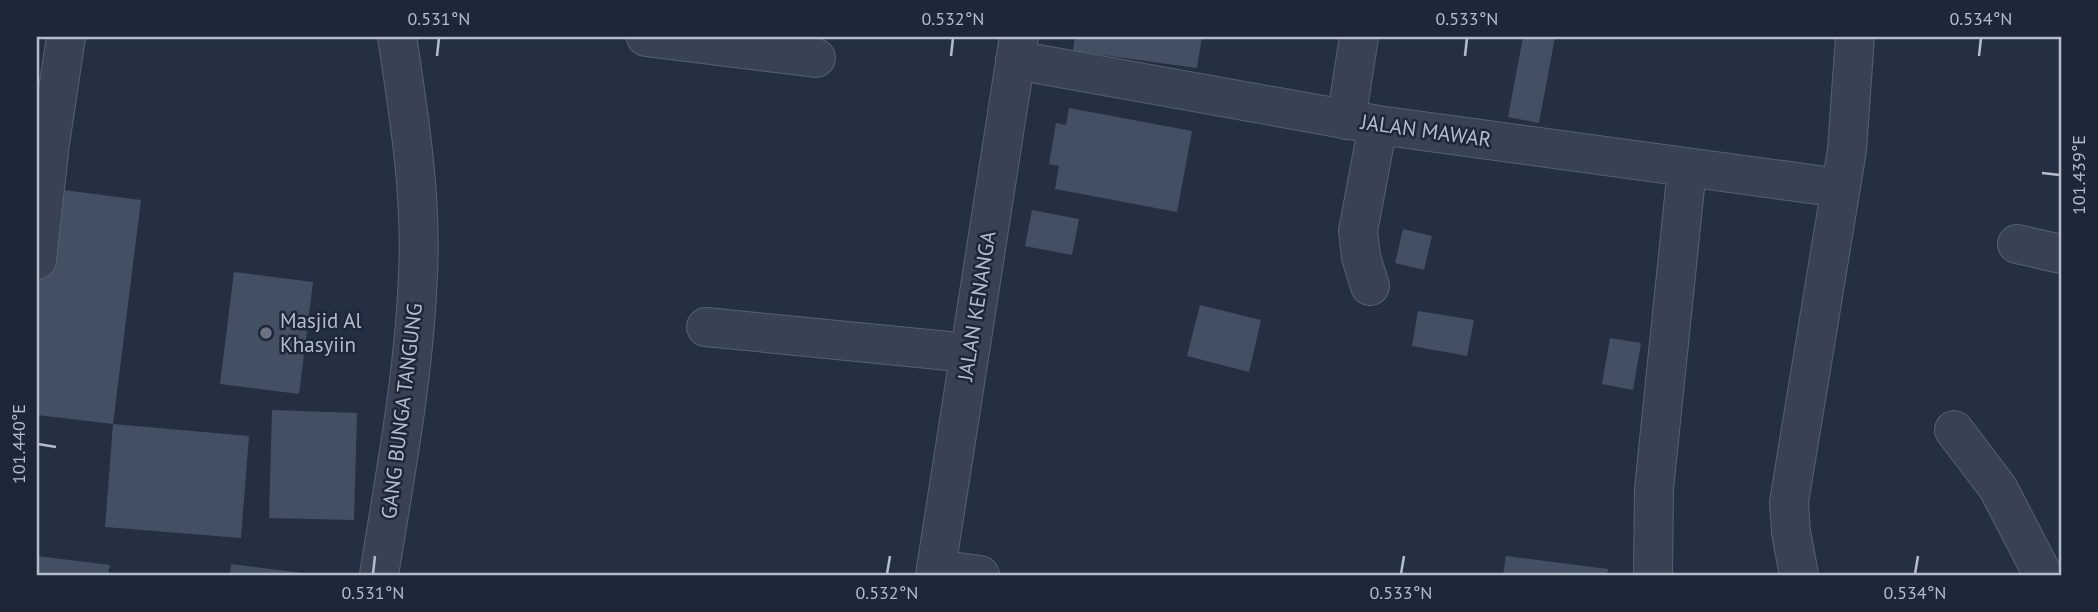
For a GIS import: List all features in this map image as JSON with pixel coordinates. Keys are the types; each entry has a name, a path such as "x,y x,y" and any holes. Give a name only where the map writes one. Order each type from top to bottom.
{"street":[{"path":"37,260 40,195 66,37"},
{"name":"GANG BUNGA TANGUNG","path":"379,575 412,370 419,273 415,190 397,37"},
{"path":"646,37 816,58"},
{"path":"1359,37 1362,122 1358,231 1361,257 1370,286"},
{"path":"1799,575 1788,502 1847,150 1855,37"},
{"name":"JALAN MAWAR","path":"1017,48 1362,122 1840,188"},
{"name":"JALAN KENANGA","path":"935,572 1017,48"},
{"path":"1653,575 1654,489 1687,168"},
{"path":"2017,244 2061,254"},
{"path":"706,327 970,353"},
{"path":"1954,430 1998,488 2043,575"},
{"path":"935,572 980,575"}],"building":[{"path":"1075,37 1202,37 1197,68 1073,51"},
{"path":"1523,37 1555,37 1539,123 1508,117"},
{"path":"1069,108 1192,131 1177,212 1055,189 1059,166 1049,164 1056,123 1066,125"},
{"path":"48,188 141,200 113,424 37,415 37,284"},
{"path":"1032,210 1079,219 1072,255 1025,246"},
{"path":"1403,229 1432,236 1424,270 1395,263"},
{"name":"Masjid Al Khasyiin","path":"234,272 313,282 299,394 220,384"},
{"path":"1200,305 1261,320 1249,372 1187,356"},
{"path":"1418,311 1474,320 1467,356 1412,346"},
{"path":"1610,338 1641,343 1633,390 1602,384"},
{"path":"272,410 357,413 354,520 269,518"},
{"path":"113,424 249,436 241,538 105,527"},
{"path":"37,556 110,565 108,575 37,575"},
{"path":"1506,556 1608,569 1607,575 1503,575"},
{"path":"231,564 311,574 311,575 230,575"}],"place":[{"name":"Masjid Al Khasyiin","path":"266,333"}]}
